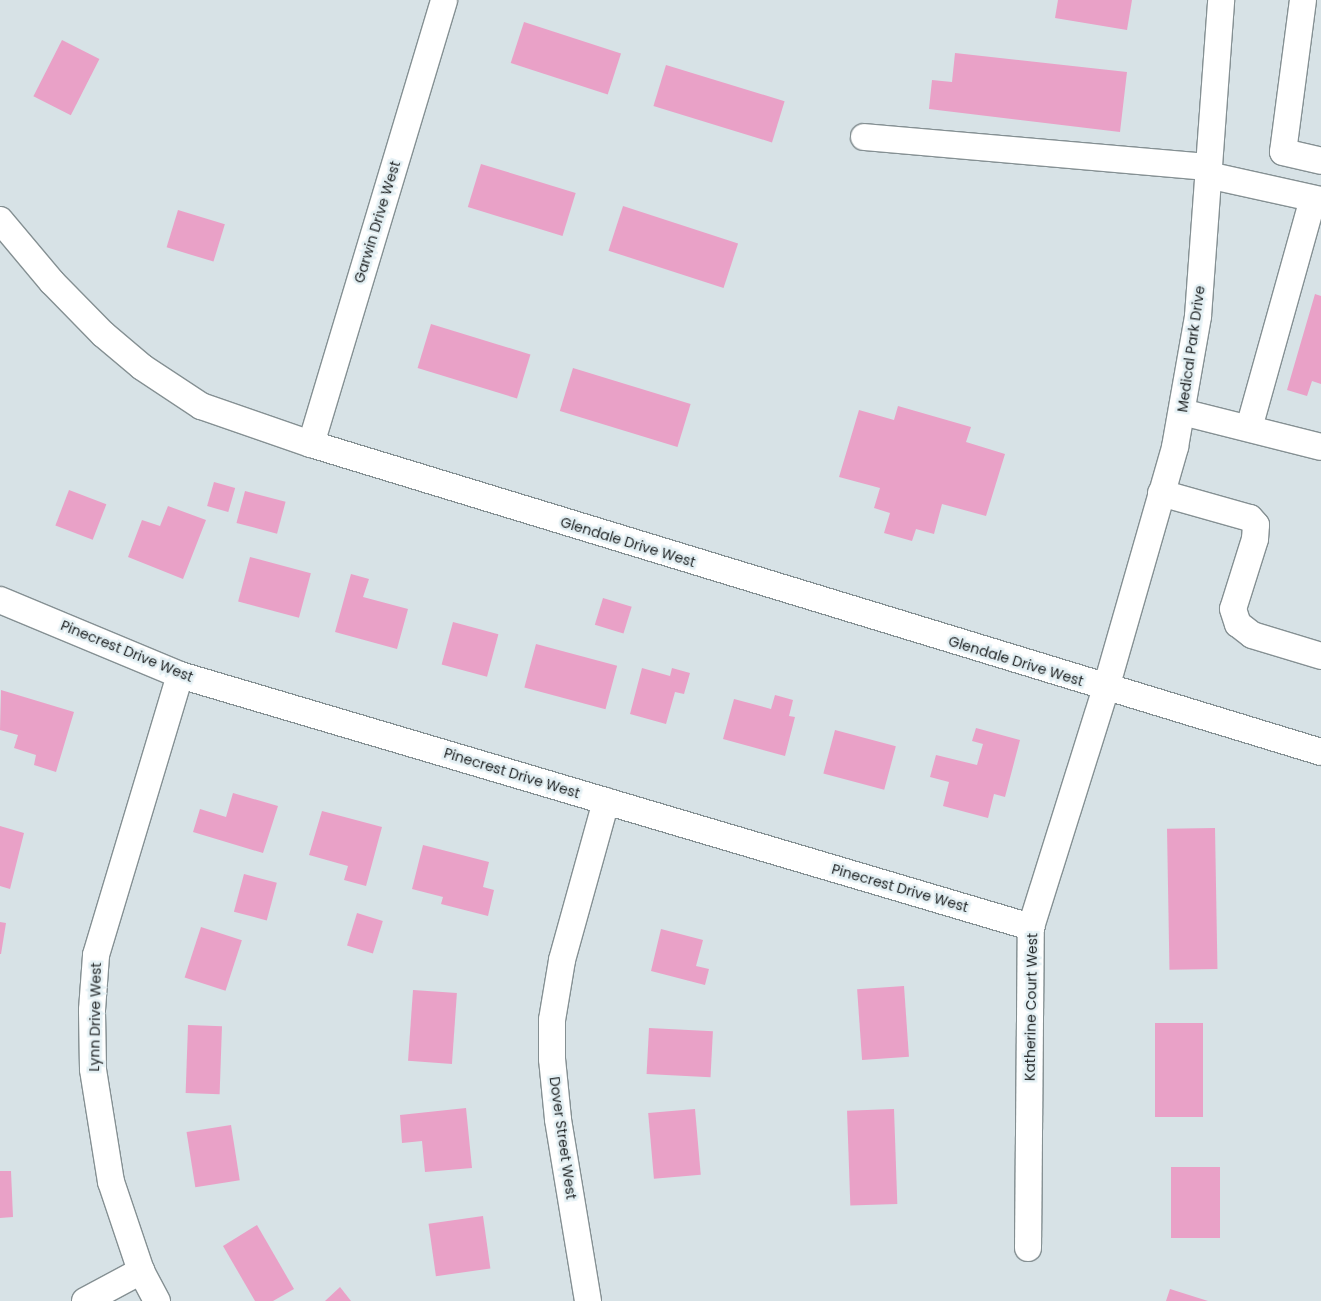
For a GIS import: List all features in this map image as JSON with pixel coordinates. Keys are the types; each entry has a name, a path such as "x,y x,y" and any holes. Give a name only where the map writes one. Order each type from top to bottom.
{"street":[{"name":"Garwin Drive West","path":"311,444 444,0"},
{"name":"Medical Park Drive","path":"1106,688 1182,412 1198,316 1221,0"},
{"path":"1303,0 1283,152 1321,161"},
{"path":"864,137 1208,171 1317,199 1249,428"},
{"name":"Glendale Drive West","path":"0,220 52,282 103,334 142,367 201,406 311,444 1321,752"},
{"path":"1182,412 1321,447"},
{"path":"1161,493 1250,518 1256,526 1255,539 1233,609 1238,624 1252,635 1321,656"},
{"name":"Pinecrest Drive West","path":"0,600 180,675 1031,927"},
{"name":"Lynn Drive West","path":"157,1301 141,1271 111,1182 93,1069 92,1010 96,956 180,675"},
{"name":"Katherine Court West","path":"1028,1248 1031,927 1106,688"},
{"name":"Dover Street West","path":"588,1301 558,1119 552,1059 552,1020 562,960 606,801"},
{"path":"84,1301 141,1271"}],"building":[{"path":"1058,0 1132,0 1127,30 1055,18"},
{"path":"524,22 621,54 608,94 511,63"},
{"path":"62,40 99,59 71,115 33,96"},
{"path":"955,53 1127,72 1120,132 929,109 932,80 952,82"},
{"path":"666,65 785,101 772,142 653,106"},
{"path":"481,164 576,193 563,236 468,207"},
{"path":"623,206 738,243 724,288 608,251"},
{"path":"178,210 225,224 213,262 167,247"},
{"path":"1315,294 1321,296 1321,384 1312,381 1307,396 1287,390"},
{"path":"431,324 530,354 517,398 418,368"},
{"path":"573,368 691,404 677,447 560,411"},
{"path":"898,406 971,427 966,442 1005,454 986,516 942,504 934,534 916,529 912,541 884,533 890,513 874,508 880,488 839,477 859,410 894,420"},
{"path":"214,482 235,488 228,512 207,506"},
{"path":"69,490 106,504 93,540 55,525"},
{"path":"245,491 286,502 277,534 236,523"},
{"path":"168,506 206,520 183,579 128,557 142,520 160,526"},
{"path":"250,557 311,573 299,618 238,601"},
{"path":"351,574 369,579 363,597 408,609 397,649 335,632"},
{"path":"603,598 632,607 624,634 595,625"},
{"path":"453,622 498,634 487,677 442,665"},
{"path":"536,644 617,666 605,709 524,687"},
{"path":"642,668 670,676 672,668 690,673 684,694 675,692 666,724 630,714"},
{"path":"1,690 74,712 56,772 34,765 36,755 14,748 18,735 0,730"},
{"path":"775,695 793,700 789,716 795,717 785,756 723,739 734,699 771,709"},
{"path":"976,728 1020,740 1005,797 994,794 988,818 943,806 949,782 930,777 936,755 977,765 983,744 972,741"},
{"path":"835,730 896,746 884,790 823,773"},
{"path":"233,793 278,806 263,853 193,832 200,809 226,817"},
{"path":"322,811 382,827 366,886 344,880 348,866 309,855"},
{"path":"0,826 24,833 10,889 0,886"},
{"path":"1215,828 1217,969 1169,970 1167,829"},
{"path":"423,845 489,862 483,887 494,890 488,916 441,904 443,897 412,889"},
{"path":"244,874 277,883 267,920 234,912"},
{"path":"357,913 383,921 373,953 347,946"},
{"path":"0,922 6,923 1,954 0,954"},
{"path":"201,927 242,940 226,991 185,977"},
{"path":"661,929 703,940 696,966 709,969 705,985 651,971"},
{"path":"904,986 909,1057 862,1060 857,989"},
{"path":"413,990 457,993 452,1064 408,1061"},
{"path":"1155,1023 1203,1023 1203,1117 1155,1117"},
{"path":"188,1025 222,1026 220,1094 186,1093"},
{"path":"649,1028 713,1031 711,1077 647,1074"},
{"path":"466,1108 472,1168 425,1172 422,1141 402,1143 400,1115"},
{"path":"695,1109 701,1175 654,1179 648,1113"},
{"path":"894,1109 897,1204 850,1206 847,1111"},
{"path":"231,1125 240,1180 195,1187 187,1132"},
{"path":"1171,1167 1220,1167 1220,1238 1171,1238"},
{"path":"0,1171 11,1171 13,1217 0,1218"},
{"path":"483,1216 490,1268 436,1276 429,1224"},
{"path":"257,1225 294,1289 273,1301 255,1301 223,1246"},
{"path":"340,1287 351,1301 325,1301"},
{"path":"1170,1289 1208,1301 1166,1301"}]}
